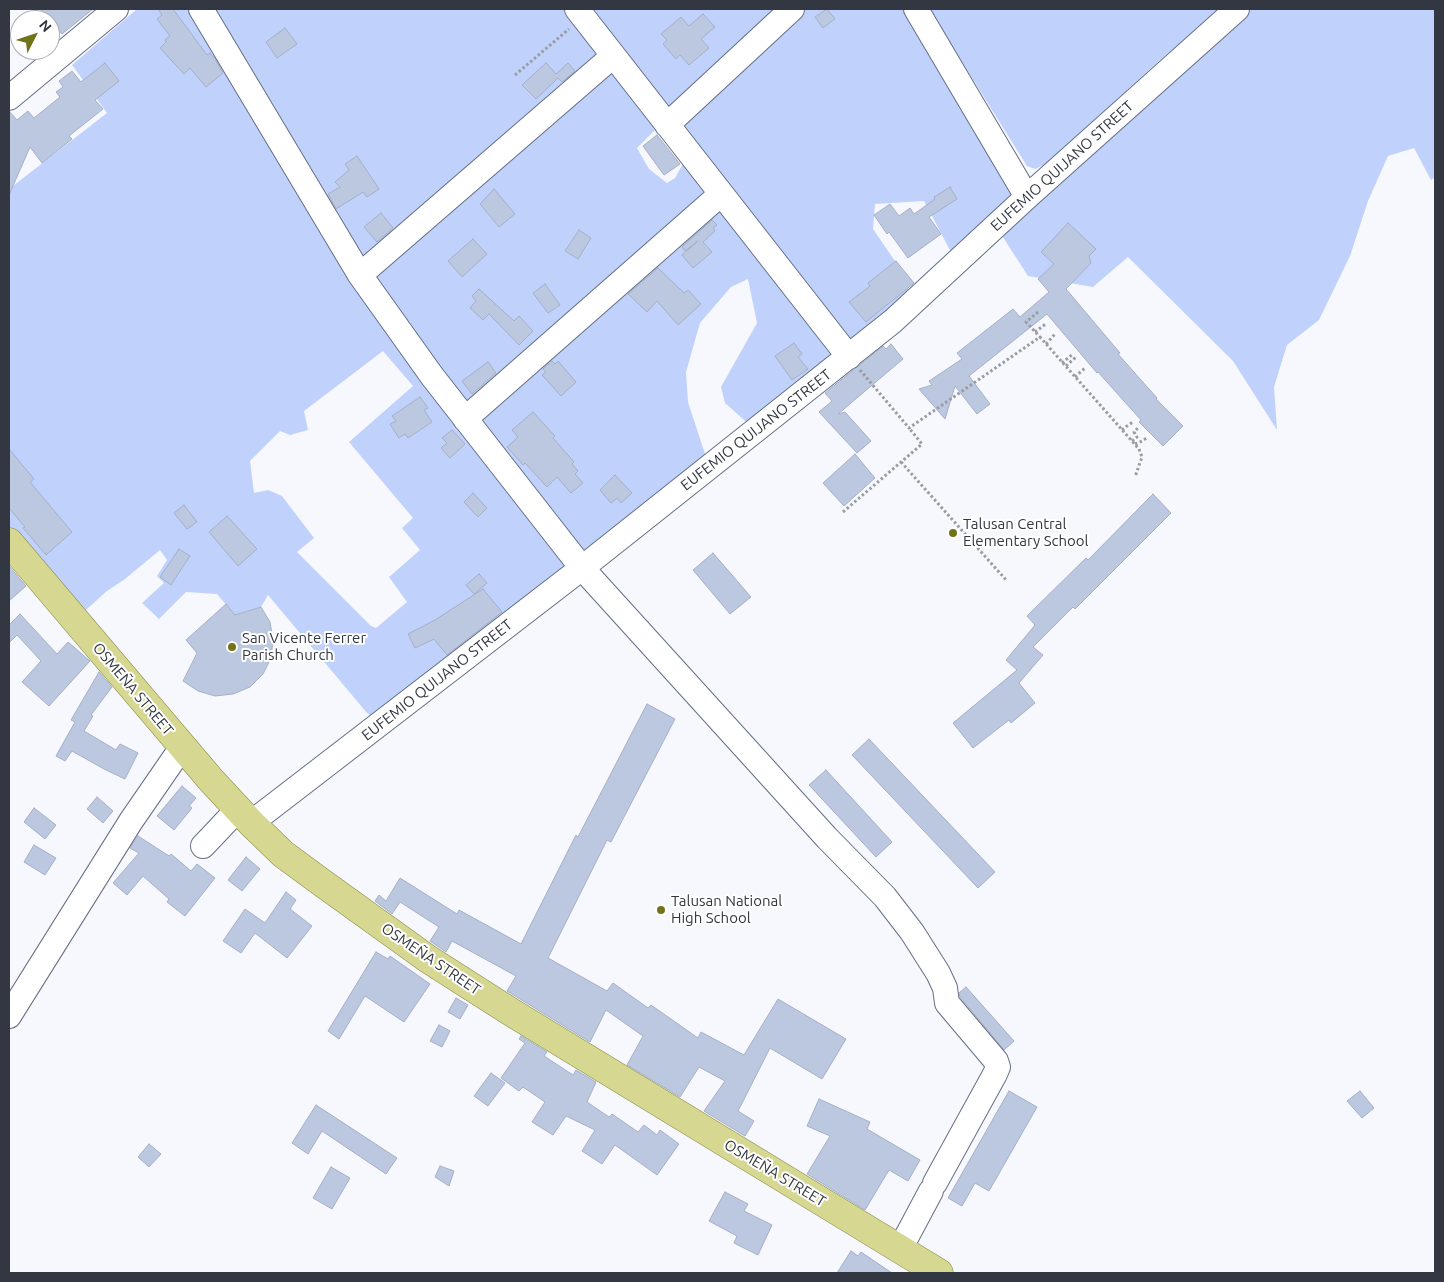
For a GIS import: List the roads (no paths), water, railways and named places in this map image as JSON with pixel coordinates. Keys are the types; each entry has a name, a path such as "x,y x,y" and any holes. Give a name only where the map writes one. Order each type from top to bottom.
{"main road":[{"name":"OSMEÑA STREET","path":"12,554 244,816 283,854 428,959 511,1012 939,1273"}],"street":[{"path":"9,98 116,9"},
{"path":"201,9 360,275 432,376 582,568 827,838 885,897 912,932 938,973 945,988 948,1003 998,1064 900,1249"},
{"path":"666,125 792,9"},
{"path":"916,9 1027,197"},
{"name":"EUFEMIO QUIJANO STREET","path":"203,846 244,816 378,727 849,356 892,321 1027,197 1238,9"},
{"path":"580,13 849,356"},
{"path":"360,275 613,56"},
{"path":"465,418 721,194"},
{"path":"9,1016 131,821 182,747"}],"place":[{"name":"Talusan Central Elementary School","path":"953,533"},
{"name":"San Vicente Ferrer Parish Church","path":"232,647"},
{"name":"Talusan National High School","path":"661,910"}]}
